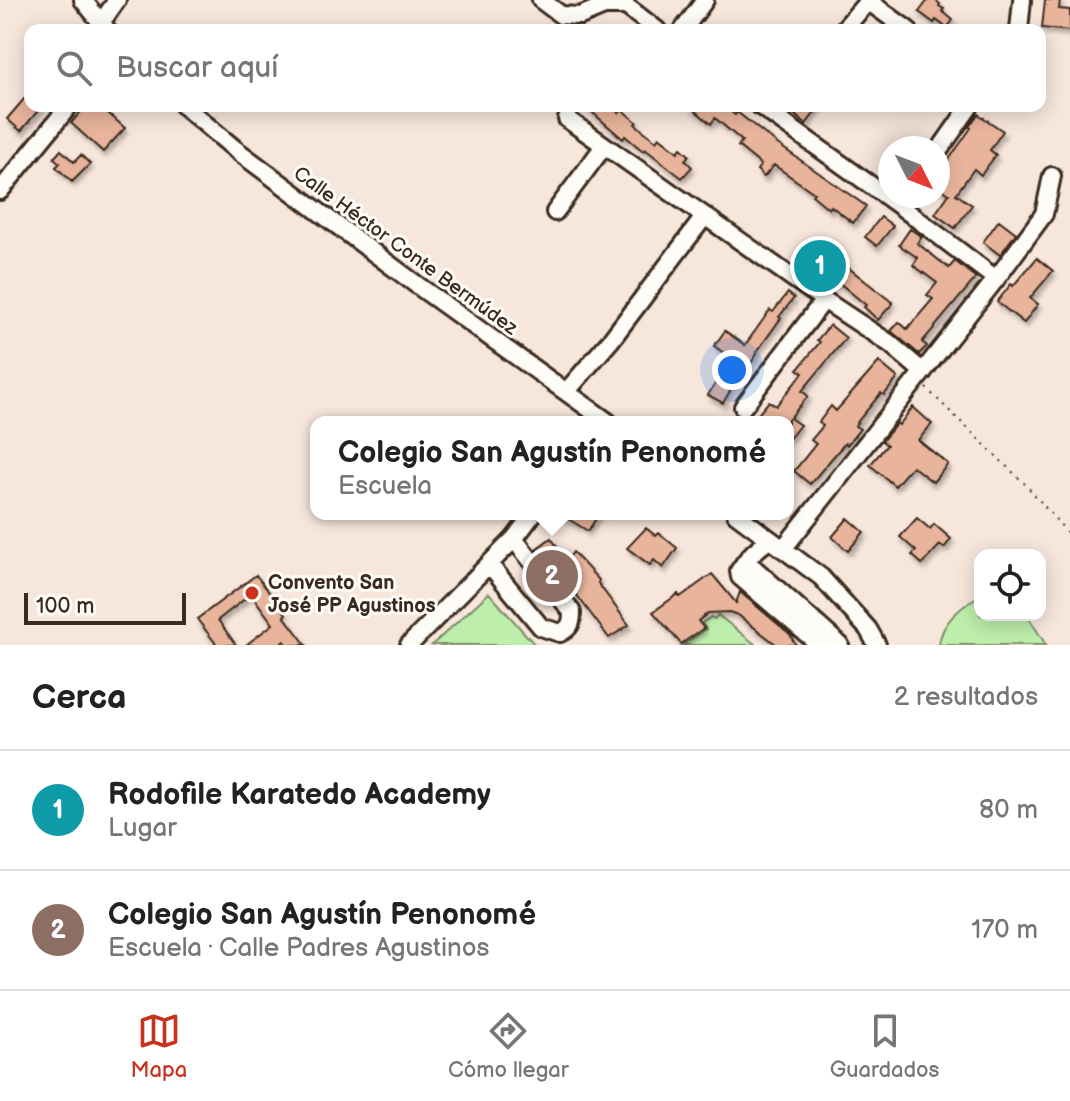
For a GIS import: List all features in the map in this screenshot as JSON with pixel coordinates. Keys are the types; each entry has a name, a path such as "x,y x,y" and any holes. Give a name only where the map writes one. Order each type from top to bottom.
{"street":[{"path":"83,0 102,24"},
{"path":"105,24 117,0"},
{"path":"541,0 561,15 580,16 604,6 626,6 649,24"},
{"path":"687,24 705,0"},
{"path":"1020,24 1022,0"},
{"path":"848,24 869,1 900,24"},
{"path":"0,191 64,112"},
{"name":"Calle Héctor Conte Bermúdez","path":"191,112 259,167 598,416"},
{"path":"774,112 878,183"},
{"path":"949,136 966,112"},
{"path":"567,119 889,343 921,376"},
{"path":"555,212 604,146"},
{"path":"822,645 740,577 739,571 758,547 777,545 921,376 1044,214 1052,176"},
{"path":"912,208 996,279"},
{"path":"566,392 611,340 704,217"},
{"path":"743,407 824,300"},
{"path":"409,645 514,539 528,520"},
{"path":"744,520 821,577 868,629 873,644"},
{"path":"489,564 541,627 560,633 570,628 572,612 514,539"},
{"path":"746,561 840,645"}],"path":[{"path":"921,376 1027,486 1070,536"}],"green space":[{"path":"489,593 535,645 432,645"},
{"path":"974,599 974,621 1031,621 1046,645 939,645 948,622"},
{"path":"718,615 756,645 683,645 706,629 702,623"}],"building":[{"path":"928,0 935,0 953,20 950,24 936,20 934,23 919,12"},
{"path":"1045,0 1060,0 1059,9 1070,10 1070,31 1046,28 1046,24 1042,24"},
{"path":"24,99 24,112 37,112 21,131 7,119"},
{"path":"81,112 107,112 125,128 103,152 71,123"},
{"path":"592,112 624,112 656,141 659,137 678,152 681,148 689,155 685,160 692,167 682,178 645,149 643,151 625,136 623,139"},
{"path":"697,112 731,112 735,115 737,112 866,206 853,223 831,206 829,209 812,195 814,193 774,165 764,177 757,170 761,165 738,146 742,141 715,118 711,124"},
{"path":"791,112 815,112 806,124"},
{"path":"978,114 1003,131 990,150 996,155 981,175 974,169 956,194 972,205 955,228 935,214 939,208 950,208 950,158"},
{"path":"61,150 74,162 81,155 90,164 72,182 56,167 60,163 54,158"},
{"path":"881,217 893,226 877,246 865,237"},
{"path":"999,220 1016,233 1000,255 983,242"},
{"path":"910,229 922,237 917,243 949,268 955,261 976,278 922,342 927,346 919,354 891,331 899,322 907,329 933,299 927,295 937,283 913,265 918,258 899,245"},
{"path":"817,243 893,303 878,320 864,307 866,305 832,277 825,287 797,267"},
{"path":"1037,258 1053,271 1030,298 1038,304 1024,323 997,302"},
{"path":"788,293 794,298 723,403 708,395 731,358 714,346 725,331 745,345 770,310 773,312"},
{"path":"830,325 846,338 802,391 808,396 792,416 757,416 769,401 776,406 803,373 798,369 820,342 817,340"},
{"path":"879,362 898,378 858,421 855,426 860,429 847,445 845,443 810,484 794,471 816,444 811,440 823,426 819,422 831,406 836,411"},
{"path":"913,407 932,424 918,440 948,464 933,482 912,466 895,486 870,465 887,445 882,441"},
{"path":"848,518 864,532 848,551 832,537"},
{"path":"917,518 930,529 934,524 951,539 944,548 940,545 922,564 912,555 916,551 900,537"},
{"path":"570,520 595,520 588,531"},
{"path":"646,528 656,536 659,533 677,548 663,568 654,560 650,565 627,548"},
{"path":"551,538 567,560 573,552 599,580 598,583 629,625 609,638 561,574 558,576 536,549"},
{"path":"712,574 736,603 740,592 792,636 796,645 777,645 738,615 729,612 708,613 698,621 704,628 681,644 653,612"},
{"path":"256,575 306,645 287,645 284,641 279,645 246,645 273,624 251,594 218,620 236,645 217,645 197,619"}],"place":[{"name":"Rodofile Karatedo Academy","path":"820,266"},
{"name":"Colegio San Agustín Penonomé","path":"552,576"},
{"name":"Convento San José PP Agustinos","path":"252,593"}]}
